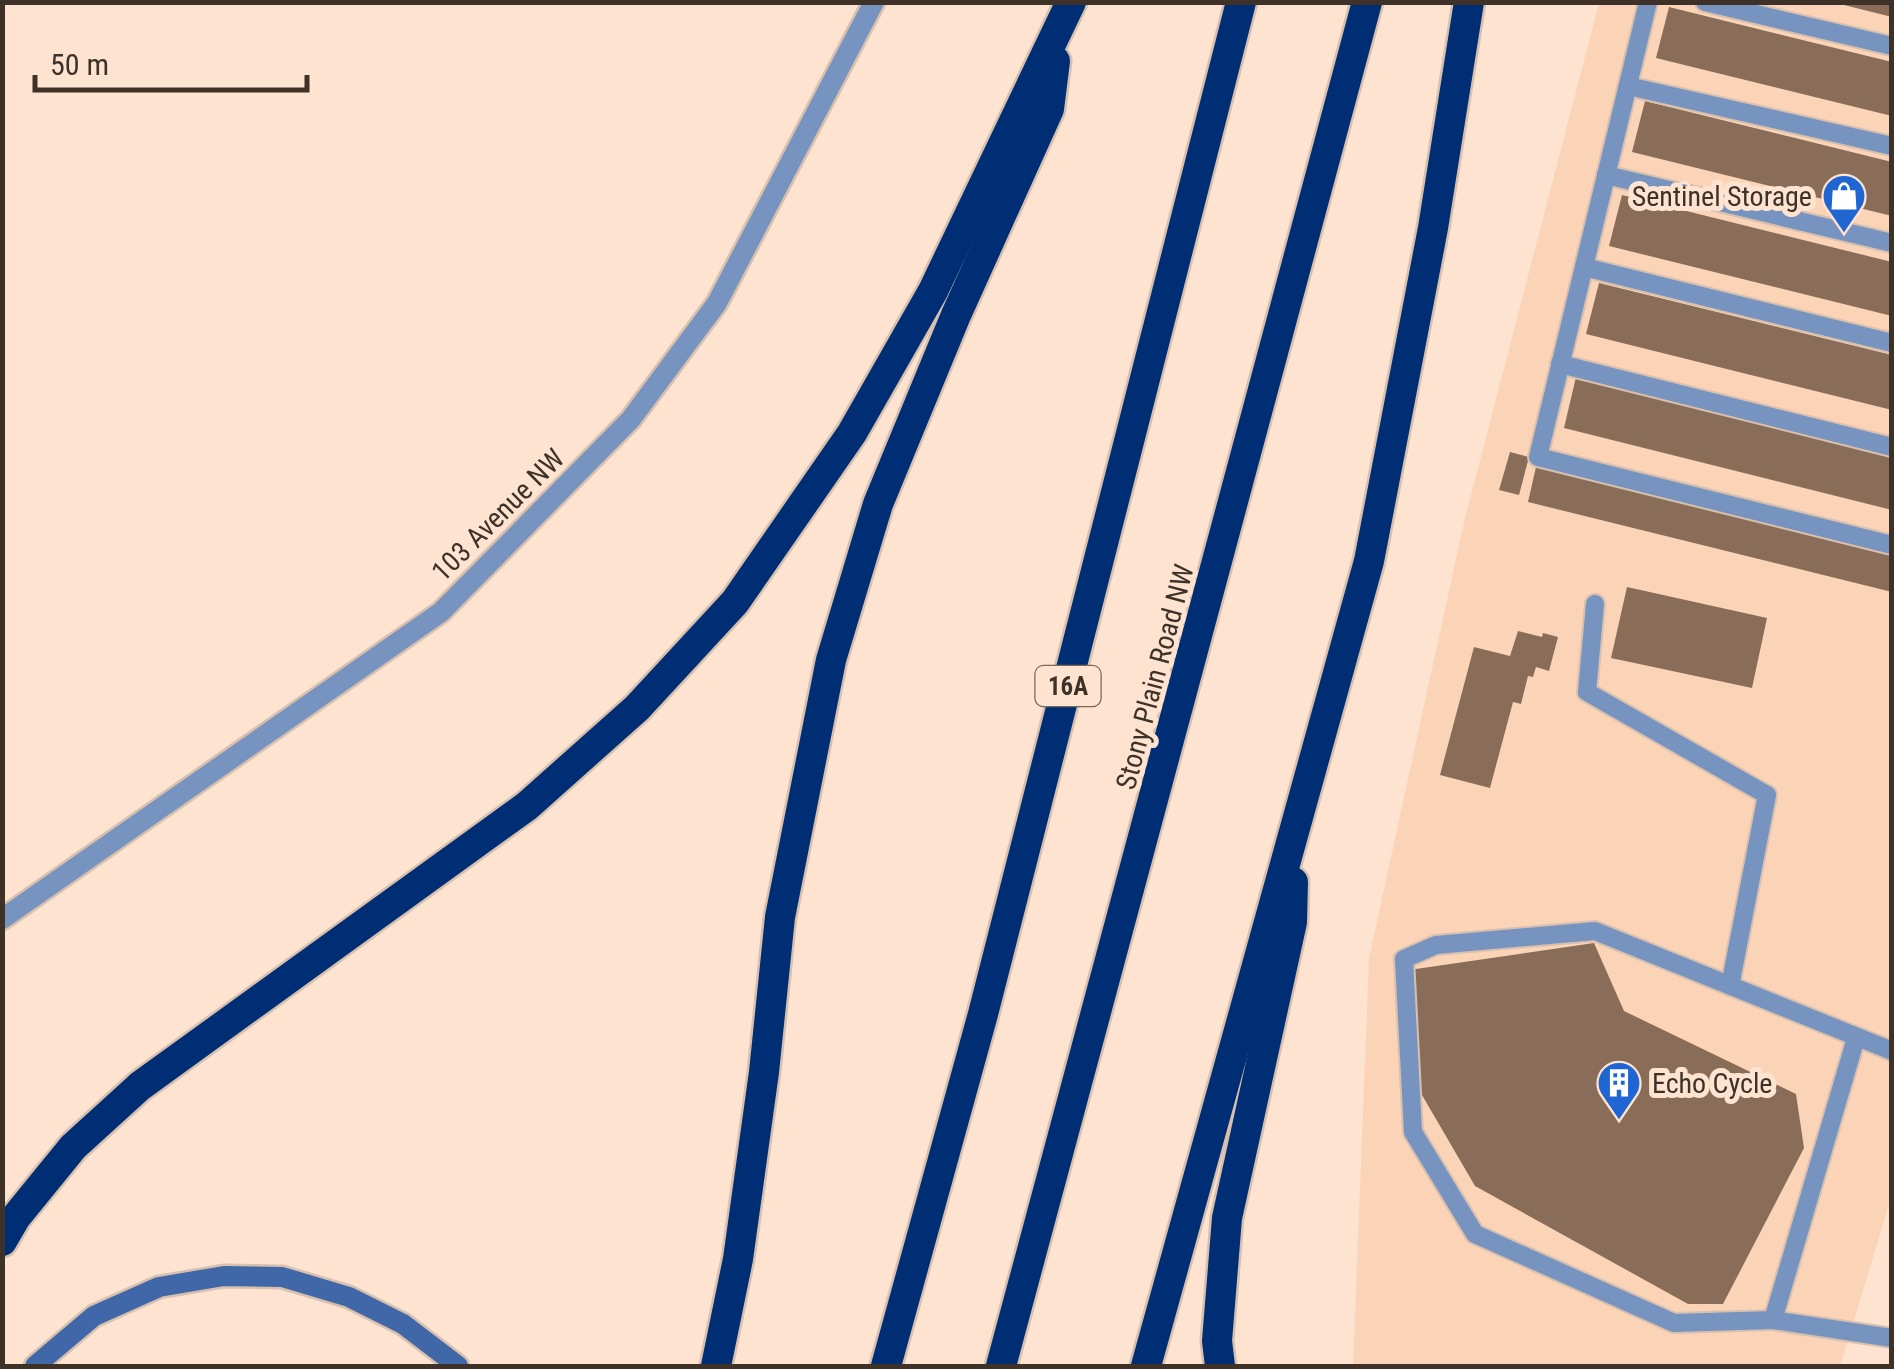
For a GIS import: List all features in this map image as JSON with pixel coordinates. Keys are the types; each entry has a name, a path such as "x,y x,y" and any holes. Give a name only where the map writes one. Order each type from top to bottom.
{"highway":[{"name":"16A","path":"886,1366 983,1014 1241,2"},
{"name":"Stony Plain Road NW","path":"1002,1366 1367,2"},
{"path":"1146,1366 1368,561 1433,228 1469,2"},
{"path":"2,1241 16,1217 74,1148 140,1086 527,806 638,708 735,602 852,434 906,338 950,256 1065,15"},
{"path":"716,1366 738,1259 764,1072 780,917 831,660 878,504 956,314 1049,109 1065,15"},
{"path":"1220,1366 1217,1341 1227,1218 1292,922 1294,839"}],"main road":[{"path":"35,1366 94,1316 159,1287 224,1276 282,1277 349,1297 403,1324 458,1366"}],"street":[{"name":"103 Avenue NW","path":"2,919 441,612 632,419 717,303 874,2"}],"lane":[{"path":"1648,2 1538,457 1892,545"},
{"path":"1705,2 1892,46"},
{"path":"1628,86 1892,146"},
{"path":"1606,175 1892,243"},
{"path":"1584,267 1892,343"},
{"path":"1560,364 1892,446"},
{"path":"1596,604 1587,692 1767,794 1730,986"},
{"path":"1892,1050 1595,931 1436,944 1404,959 1413,1132 1474,1234 1674,1323 1773,1320 1892,1338"},
{"path":"1773,1320 1856,1038"}],"shaded area":[{"path":"1599,3 1891,3 1892,1195 1840,1366 1353,1366 1369,958 1464,522"}],"building":[{"path":"1892,2 1892,17 1840,4"},
{"path":"1669,7 1892,62 1892,116 1656,58"},
{"path":"1645,101 1892,162 1892,216 1632,152"},
{"path":"1622,195 1892,262 1892,316 1609,246"},
{"path":"1599,283 1892,355 1892,410 1586,334"},
{"path":"1576,377 1892,456 1892,510 1564,428"},
{"path":"1510,452 1529,457 1519,495 1499,490"},
{"path":"1536,467 1892,555 1892,592 1528,502"},
{"path":"1627,587 1767,618 1752,688 1611,658"},
{"path":"1518,631 1558,637 1549,671 1536,667 1533,677 1528,676 1521,704 1513,702 1490,788 1440,775 1474,647 1510,656"},
{"name":"Echo Cycle","path":"1594,943 1624,1011 1796,1094 1804,1148 1723,1304 1688,1304 1475,1186 1415,1083 1409,970"}],"place":[{"name":"Sentinel Storage","path":"1844,234"},
{"name":"Echo Cycle","path":"1619,1121"}]}
